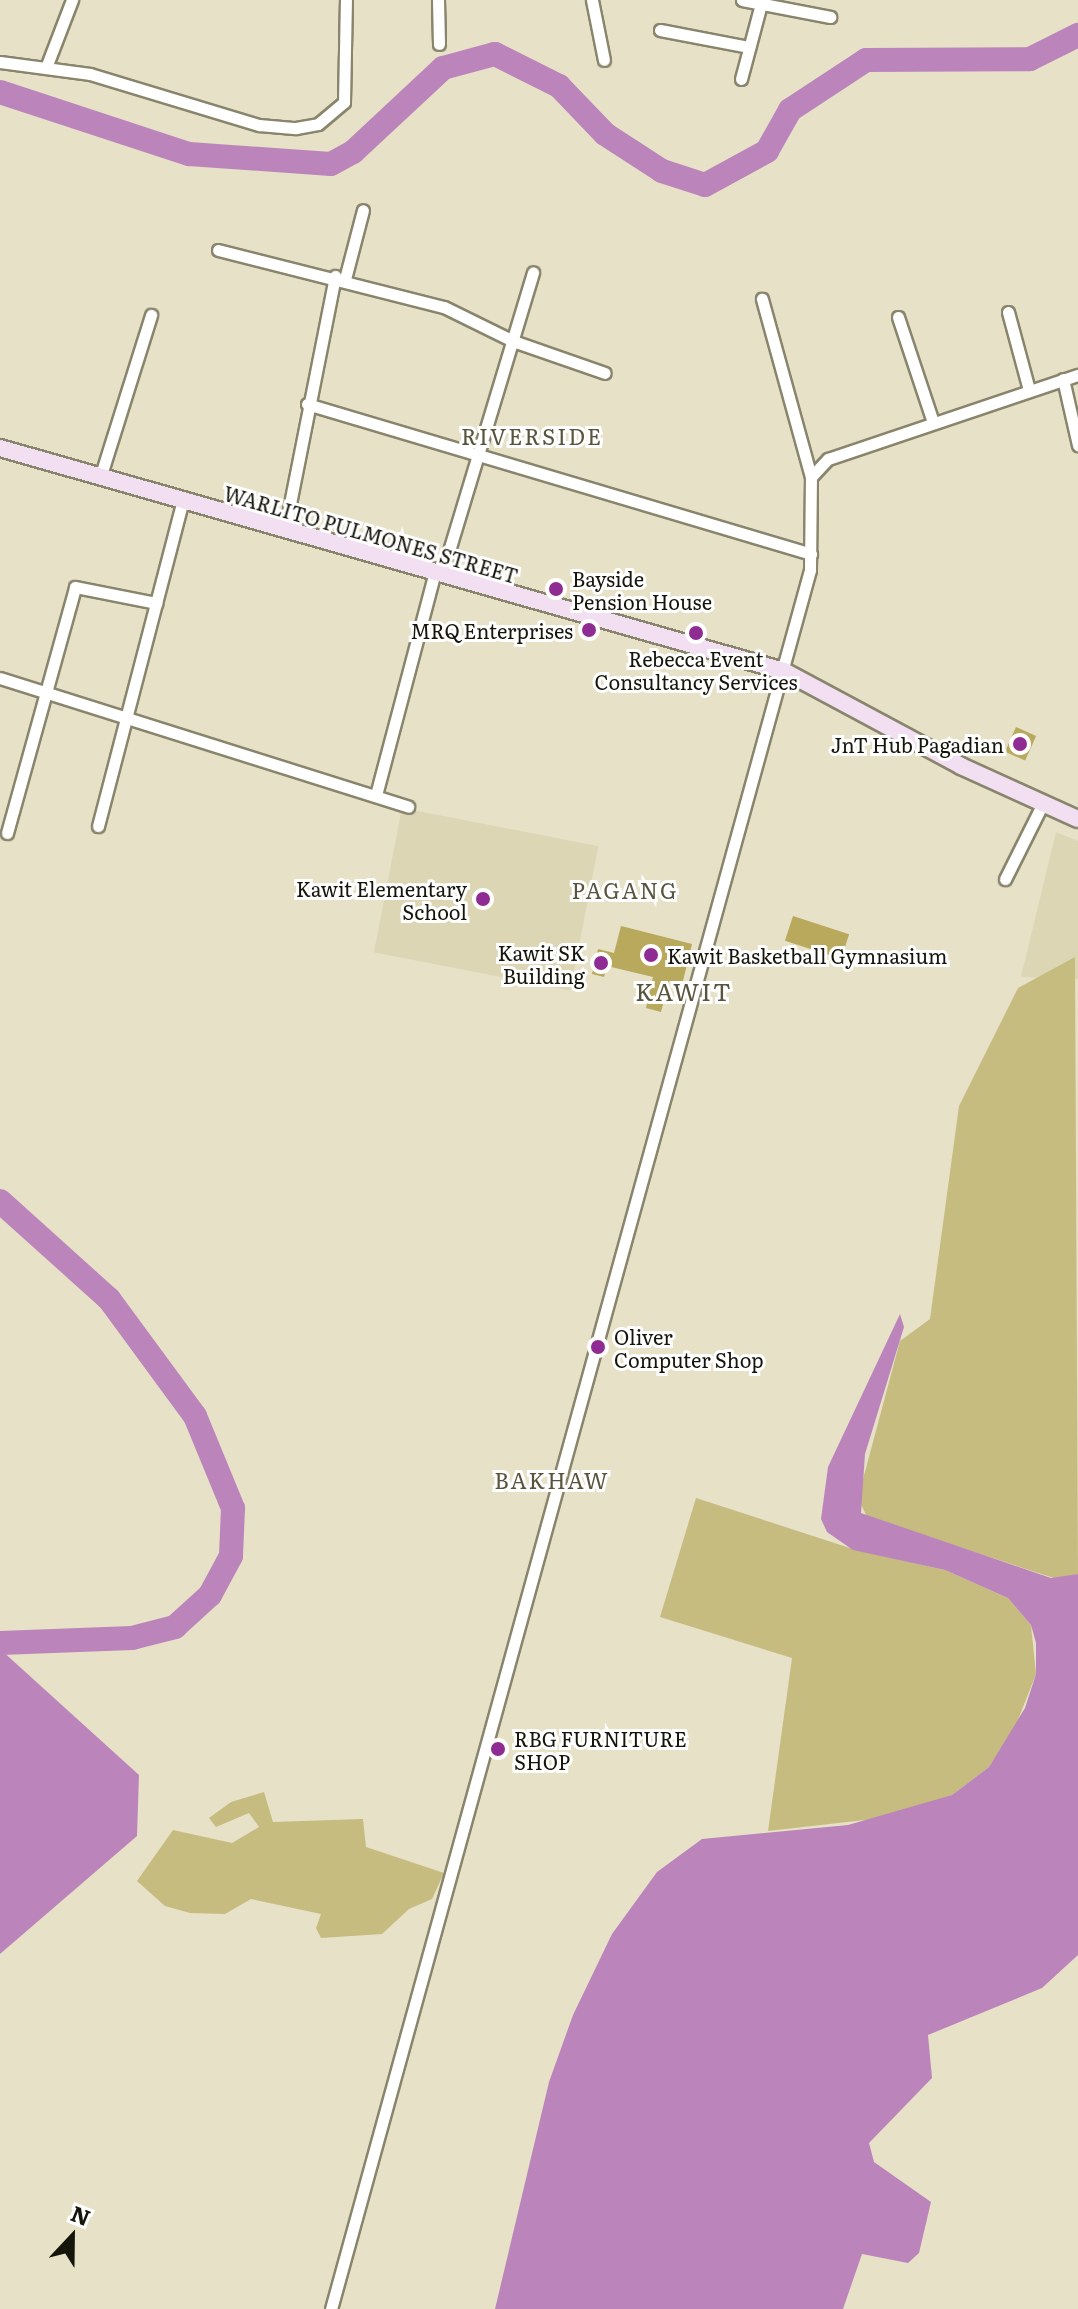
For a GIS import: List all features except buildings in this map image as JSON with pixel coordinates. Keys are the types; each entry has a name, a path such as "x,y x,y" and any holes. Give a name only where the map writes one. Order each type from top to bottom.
{"street":[{"path":"47,65 72,0"},
{"path":"0,62 47,65 259,125 318,124 344,102 346,0"},
{"path":"438,0 439,44"},
{"path":"592,0 604,60"},
{"path":"742,0 830,17"},
{"path":"741,79 761,2"},
{"path":"660,30 749,47"},
{"path":"285,529 307,404 340,278 363,210"},
{"path":"218,250 340,278 444,307 513,341 605,373"},
{"path":"376,795 438,573 533,272"},
{"path":"331,2309 784,671 811,554 811,477 762,299"},
{"path":"1008,312 1029,390"},
{"path":"100,478 151,315"},
{"path":"898,317 932,419"},
{"path":"811,477 828,459 932,419 1078,375"},
{"path":"1063,379 1078,445"},
{"path":"307,404 811,554"},
{"name":"WARLITO PULMONES STREET","path":"0,448 182,503 285,529 784,671 1078,819"},
{"path":"98,826 182,503"},
{"path":"7,833 78,584 156,603"},
{"path":"0,678 408,807"},
{"path":"1005,879 1043,803"}],"shaded area":[{"name":"Kawit Elementary School","path":"402,808 598,846 570,990 374,952"},
{"path":"1056,832 1078,841 1078,979 1021,977"},
{"path":"1075,957 1078,1574 1060,1580 867,1517 858,1498 900,1341 930,1319 959,1106 1018,988"},
{"path":"900,1314 904,1327 865,1454 861,1513 1051,1578 1078,1574 1078,1955 1042,1988 928,2035 932,2078 869,2143 874,2162 931,2202 919,2253 908,2263 862,2254 843,2309 495,2309 549,2082 573,2015 612,1934 657,1872 702,1839 848,1825 952,1795 989,1767 1025,1708 1036,1674 1036,1643 1031,1625 1008,1598 945,1570 853,1550 827,1532 821,1519 828,1467"},
{"path":"696,1498 853,1549 945,1570 1008,1598 1031,1625 1036,1674 1016,1725 989,1767 952,1795 891,1817 768,1831 792,1658 660,1617"},
{"path":"0,1649 139,1775 137,1836 0,1954"},
{"path":"264,1792 273,1822 363,1819 366,1847 444,1873 432,1899 409,1909 382,1934 321,1938 316,1928 321,1914 251,1899 225,1914 190,1913 165,1906 137,1881 173,1830 232,1843 259,1827 249,1813 216,1827 209,1818 231,1802"}],"waterway":[{"path":"0,92 189,154 331,164 353,152 443,68 495,54 559,86 605,134 662,171 705,185 767,151 790,110 866,60 1030,59 1078,35"},
{"path":"0,1201 109,1299 195,1416 233,1508 231,1556 210,1595 175,1627 132,1638 0,1643"}],"place":[{"name":"Bayside Pension House","path":"556,589"},
{"name":"MRQ Enterprises","path":"589,630"},
{"name":"Rebecca Event Consultancy Services","path":"696,633"},
{"name":"JnT Hub Pagadian","path":"1020,744"},
{"name":"Kawit Elementary School","path":"483,899"},
{"name":"Kawit Basketball Gymnasium","path":"651,955"},
{"name":"Kawit SK Building","path":"601,963"},
{"name":"Oliver Computer Shop","path":"598,1347"},
{"name":"RBG FURNITURE SHOP","path":"498,1749"}],"district":[{"name":"RIVERSIDE","path":"532,436"},
{"name":"PAGANG","path":"625,890"},
{"name":"KAWIT","path":"684,991"},
{"name":"BAKHAW","path":"552,1480"}]}
